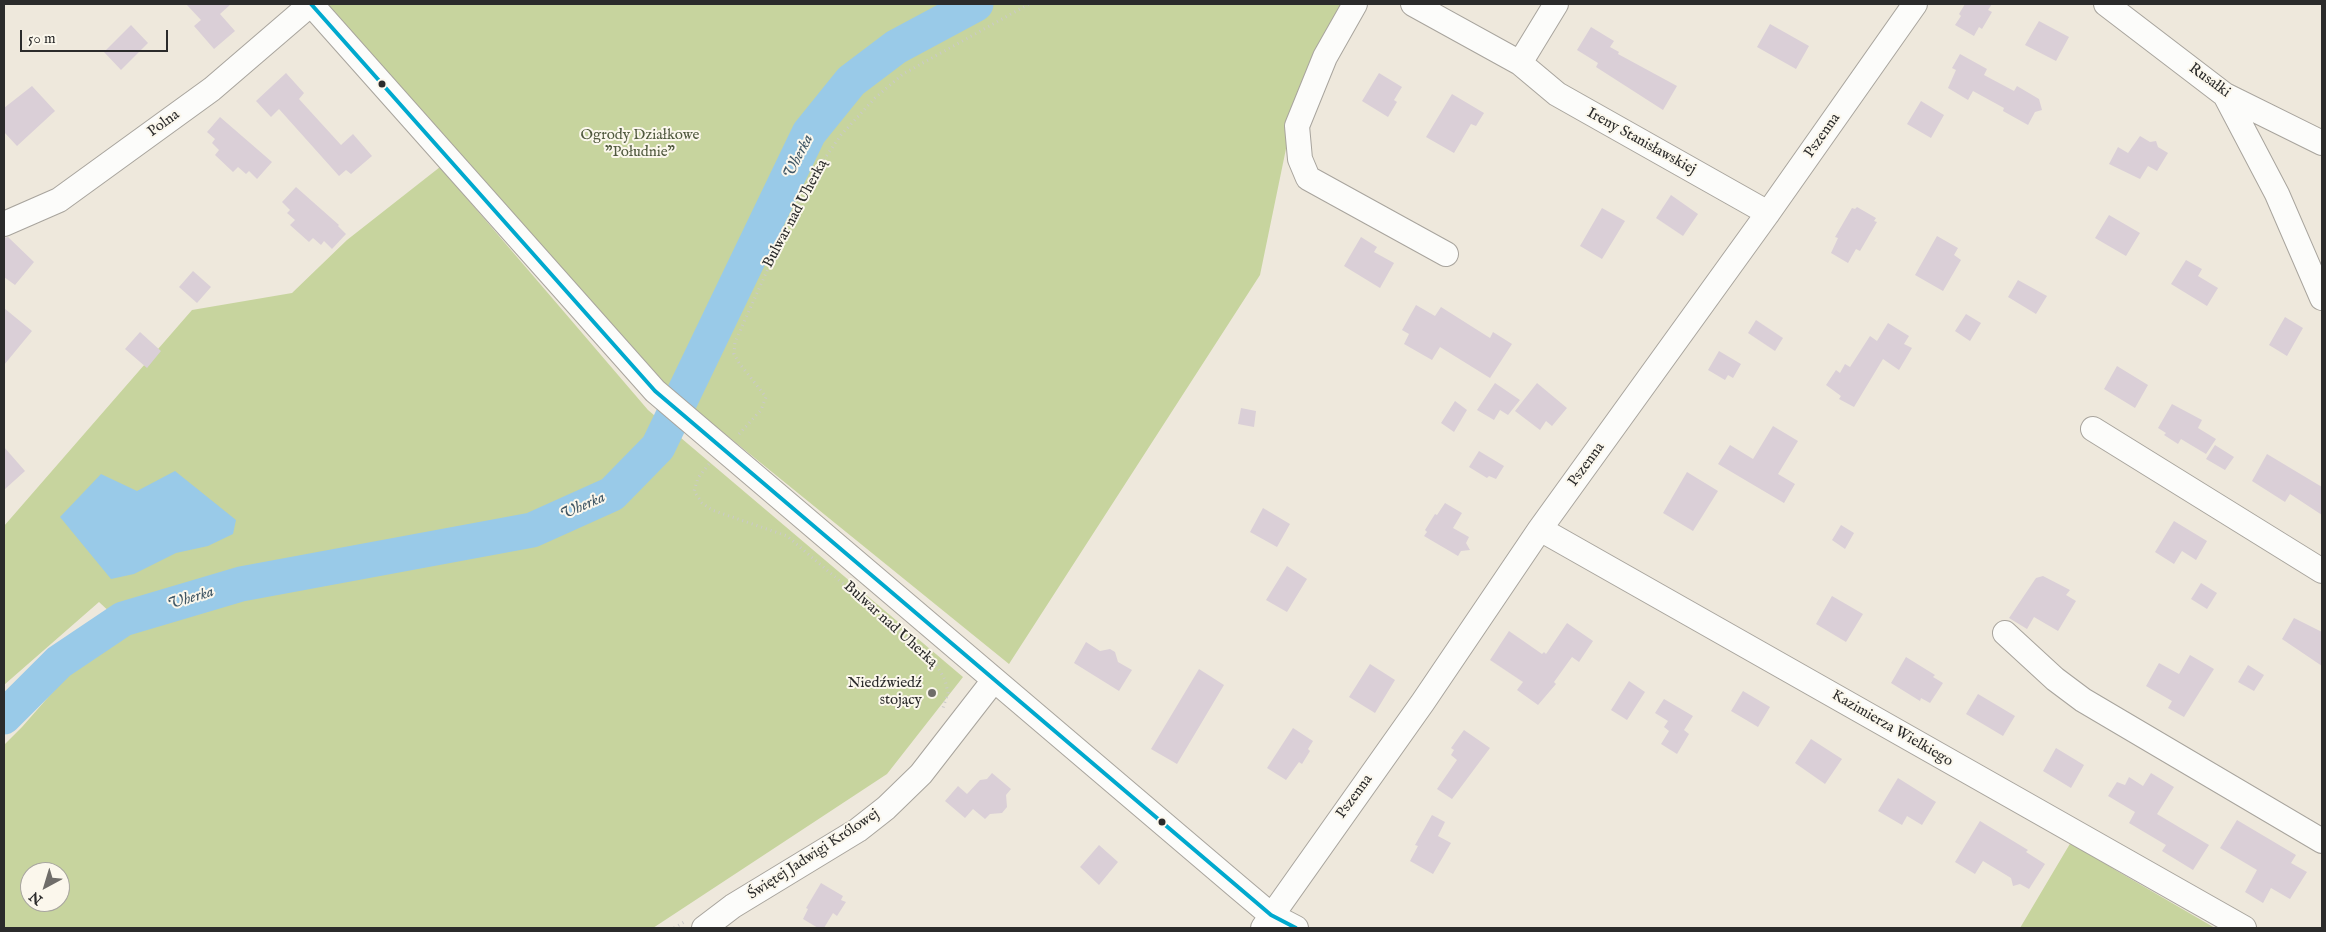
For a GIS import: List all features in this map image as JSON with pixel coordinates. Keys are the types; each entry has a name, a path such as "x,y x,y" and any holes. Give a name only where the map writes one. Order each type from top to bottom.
{"street":[{"name":"Polna","path":"4,224 59,200 212,88 311,4"},
{"path":"311,4 655,391 994,680 1267,922 1296,928"},
{"path":"1355,4 1325,57 1297,126 1300,159 1308,178 1446,254"},
{"name":"Ireny Stanisławskiej","path":"1413,4 1520,63 1557,94 1768,213"},
{"path":"1520,63 1556,4"},
{"name":"Pszenna","path":"1267,922 1424,702 1540,529 1768,213 1915,4"},
{"name":"Rusałki","path":"2106,4 2225,95 2322,143"},
{"path":"2225,95 2278,194 2322,298"},
{"path":"2093,429 2322,571"},
{"name":"Kazimierza Wielkiego","path":"1540,529 2244,928"},
{"path":"2005,633 2055,679 2083,700 2322,841"},
{"name":"Świętej Jadwigi Królowej","path":"697,923 733,906 858,830 879,814 921,774 994,680"}],"path":[{"name":"Bulwar nad Uherką","path":"733,440 761,410 766,398 736,359 734,354 735,342 788,222 816,171 842,136 875,98 903,74 1029,4"},
{"name":"Bulwar nad Uherką","path":"714,459 698,478 694,491 702,502 712,510 787,536 935,662 945,680 948,693 941,716"},
{"path":"674,928 697,923"}],"green space":[{"name":"Ogrody Działkowe \"Południe\"","path":"326,4 1342,4 1295,105 1260,275 1009,664 672,391"},
{"path":"440,167 648,410 963,677 887,774 653,928 4,928 4,745 73,669 128,629 99,602 4,685 4,526 192,310 292,293 347,240"},
{"path":"2071,842 2117,871 2215,928 2020,928"}],"water":[{"path":"175,471 236,520 233,534 208,546 176,553 134,574 111,579 60,517 101,474 137,491"}],"building":[{"path":"186,4 231,4 220,14 235,31 214,49 194,26 201,20"},
{"path":"1965,4 1992,4 1988,10 1992,12 1982,29 1979,27 1974,36 1955,25 1961,16 1959,14"},
{"path":"2039,21 2069,37 2056,61 2025,45"},
{"path":"1770,24 1809,46 1796,69 1757,47"},
{"path":"131,25 148,43 121,70 104,52"},
{"path":"1591,27 1614,41 1610,47 1619,52 1618,54 1677,86 1663,110 1596,67 1598,63 1577,50"},
{"path":"1960,54 1987,69 1984,75 2014,91 2017,86 2039,99 2042,110 2035,112 2028,125 2003,111 2004,108 1973,91 1968,100 1948,88 1956,70 1952,68"},
{"path":"286,73 304,93 299,99 341,145 353,134 372,156 351,174 346,170 339,176 279,109 271,117 256,101"},
{"path":"1379,73 1402,87 1394,100 1397,102 1388,117 1362,101"},
{"path":"32,86 55,111 17,146 4,132 4,108"},
{"path":"1452,94 1484,113 1476,126 1471,124 1454,153 1426,137"},
{"path":"1921,101 1944,115 1931,138 1907,124"},
{"path":"220,117 272,162 257,179 249,171 246,174 238,167 233,172 215,155 219,150 212,143 215,139 207,132"},
{"path":"2140,136 2150,142 2156,141 2158,147 2168,153 2157,171 2148,166 2140,179 2109,164 2118,147 2128,153"},
{"path":"296,187 339,225 346,234 332,249 324,241 321,245 313,238 309,242 290,225 295,220 287,213 290,210 282,202"},
{"path":"1671,195 1698,214 1683,236 1656,218"},
{"path":"1857,207 1876,218 1874,221 1877,222 1860,251 1856,249 1848,263 1831,253 1838,238 1835,237 1852,208 1855,209"},
{"path":"1602,208 1625,221 1602,259 1580,246"},
{"path":"2109,215 2140,233 2126,256 2095,238"},
{"path":"1937,236 1958,248 1954,255 1961,260 1943,291 1915,275"},
{"path":"8,237 34,262 15,285 4,277 4,238"},
{"path":"1361,237 1377,247 1374,252 1394,263 1380,288 1344,266"},
{"path":"2186,260 2202,269 2198,276 2218,288 2207,306 2171,284"},
{"path":"193,271 211,287 197,303 179,287"},
{"path":"2018,280 2047,296 2036,314 2008,297"},
{"path":"1416,305 1435,316 1441,307 1490,338 1493,332 1512,344 1490,378 1440,347 1432,360 1404,344 1409,334 1402,330"},
{"path":"4,308 32,331 4,365"},
{"path":"1966,314 1981,323 1970,341 1955,331"},
{"path":"2285,317 2303,328 2287,356 2269,345"},
{"path":"1756,320 1783,338 1775,351 1748,333"},
{"path":"1888,323 1909,336 1904,344 1912,348 1899,370 1883,359 1854,407 1839,399 1841,396 1826,385 1836,370 1840,373 1845,364 1850,367 1870,336 1877,341"},
{"path":"140,332 161,351 147,368 125,349"},
{"path":"1719,351 1741,364 1733,378 1728,375 1725,380 1708,370"},
{"path":"2117,366 2148,385 2135,408 2104,389"},
{"path":"1495,383 1520,400 1508,415 1500,410 1494,420 1477,410"},
{"path":"1537,383 1567,408 1552,426 1546,421 1540,430 1515,411"},
{"path":"1455,401 1467,410 1454,432 1441,423"},
{"path":"2172,404 2202,420 2198,428 2216,439 2206,454 2181,439 2178,444 2164,435 2166,433 2158,428"},
{"path":"1241,408 1256,411 1254,427 1238,424"},
{"path":"1773,426 1798,441 1778,474 1795,484 1784,503 1718,464 1730,445 1753,459"},
{"path":"2215,445 2234,457 2225,470 2206,459"},
{"path":"4,447 25,471 4,490"},
{"path":"1479,451 1504,466 1496,479 1489,476 1487,478 1469,467"},
{"path":"2267,454 2322,487 2322,515 2290,494 2285,502 2252,481"},
{"path":"1687,472 1718,491 1693,531 1663,513"},
{"path":"1445,503 1462,513 1453,528 1469,537 1466,543 1470,550 1461,551 1458,556 1424,536 1427,532 1425,530 1435,514 1437,515"},
{"path":"1263,508 1290,524 1277,547 1250,532"},
{"path":"2174,521 2207,541 2196,560 2182,551 2174,564 2155,552"},
{"path":"1841,525 1854,533 1845,549 1832,540"},
{"path":"1287,566 1307,579 1287,612 1266,600"},
{"path":"2043,576 2070,590 2066,595 2076,601 2058,631 2034,617 2027,629 2009,618 2036,578"},
{"path":"2201,583 2217,593 2207,609 2191,599"},
{"path":"1832,596 1863,614 1846,642 1816,624"},
{"path":"2294,618 2322,632 2322,666 2282,639"},
{"path":"1567,623 1593,641 1579,662 1572,657 1554,682 1556,684 1538,705 1517,690 1523,682 1490,660 1509,631 1542,654 1544,652 1546,654"},
{"path":"1086,642 1100,651 1110,649 1115,652 1118,662 1132,670 1119,691 1074,663"},
{"path":"2190,655 2214,669 2184,717 2168,708 2172,701 2146,686 2159,663 2179,674"},
{"path":"1906,657 1935,675 1933,677 1943,683 1930,703 1921,698 1920,701 1891,683"},
{"path":"1370,664 1395,680 1375,713 1349,697"},
{"path":"2248,665 2264,675 2254,691 2238,682"},
{"path":"1199,669 1224,685 1177,764 1151,749"},
{"path":"1629,681 1645,692 1627,720 1611,710"},
{"path":"1743,691 1770,707 1758,727 1731,711"},
{"path":"1978,694 2015,716 2003,736 1966,714"},
{"path":"1664,699 1693,716 1684,730 1689,734 1677,754 1661,744 1669,731 1664,727 1668,721 1655,713"},
{"path":"1293,728 1313,741 1308,749 1310,751 1302,764 1299,762 1286,780 1267,768"},
{"path":"1464,730 1490,748 1452,799 1437,789 1457,760 1451,755 1454,750 1451,748"},
{"path":"1811,739 1842,759 1825,784 1795,763"},
{"path":"2056,748 2084,765 2071,788 2043,771"},
{"path":"992,773 1011,789 1006,795 1007,807 1002,813 990,814 985,819 973,809 965,818 945,801 958,786 967,794 980,780 987,779"},
{"path":"2151,773 2174,787 2157,814 2209,845 2193,870 2162,851 2166,845 2129,823 2135,812 2108,796 2117,782 2125,785 2129,777 2143,786"},
{"path":"1898,778 1936,802 1922,825 1907,816 1902,825 1878,811"},
{"path":"1432,815 1445,822 1438,836 1451,843 1433,874 1410,861 1418,846 1415,845"},
{"path":"2237,820 2296,855 2291,863 2307,872 2290,899 2271,888 2263,903 2245,892 2257,870 2220,848"},
{"path":"1980,821 2028,850 2026,852 2045,864 2029,889 2020,884 2013,886 2011,878 1983,861 1975,874 1955,862"},
{"path":"1099,845 1118,862 1099,885 1080,867"},
{"path":"821,883 843,896 841,900 846,902 837,916 833,913 824,928 818,928 803,919 808,909 806,908"}],"waterway":[{"name":"Uherka","path":"4,717 59,662 123,619 241,584 532,530 612,494 658,447 809,133 851,81 896,47 976,4"}],"transit line":[{"path":"311,4 655,391 1271,915 1296,928"}],"place":[{"name":"Niedźwiedź stojący","path":"932,693"}]}
